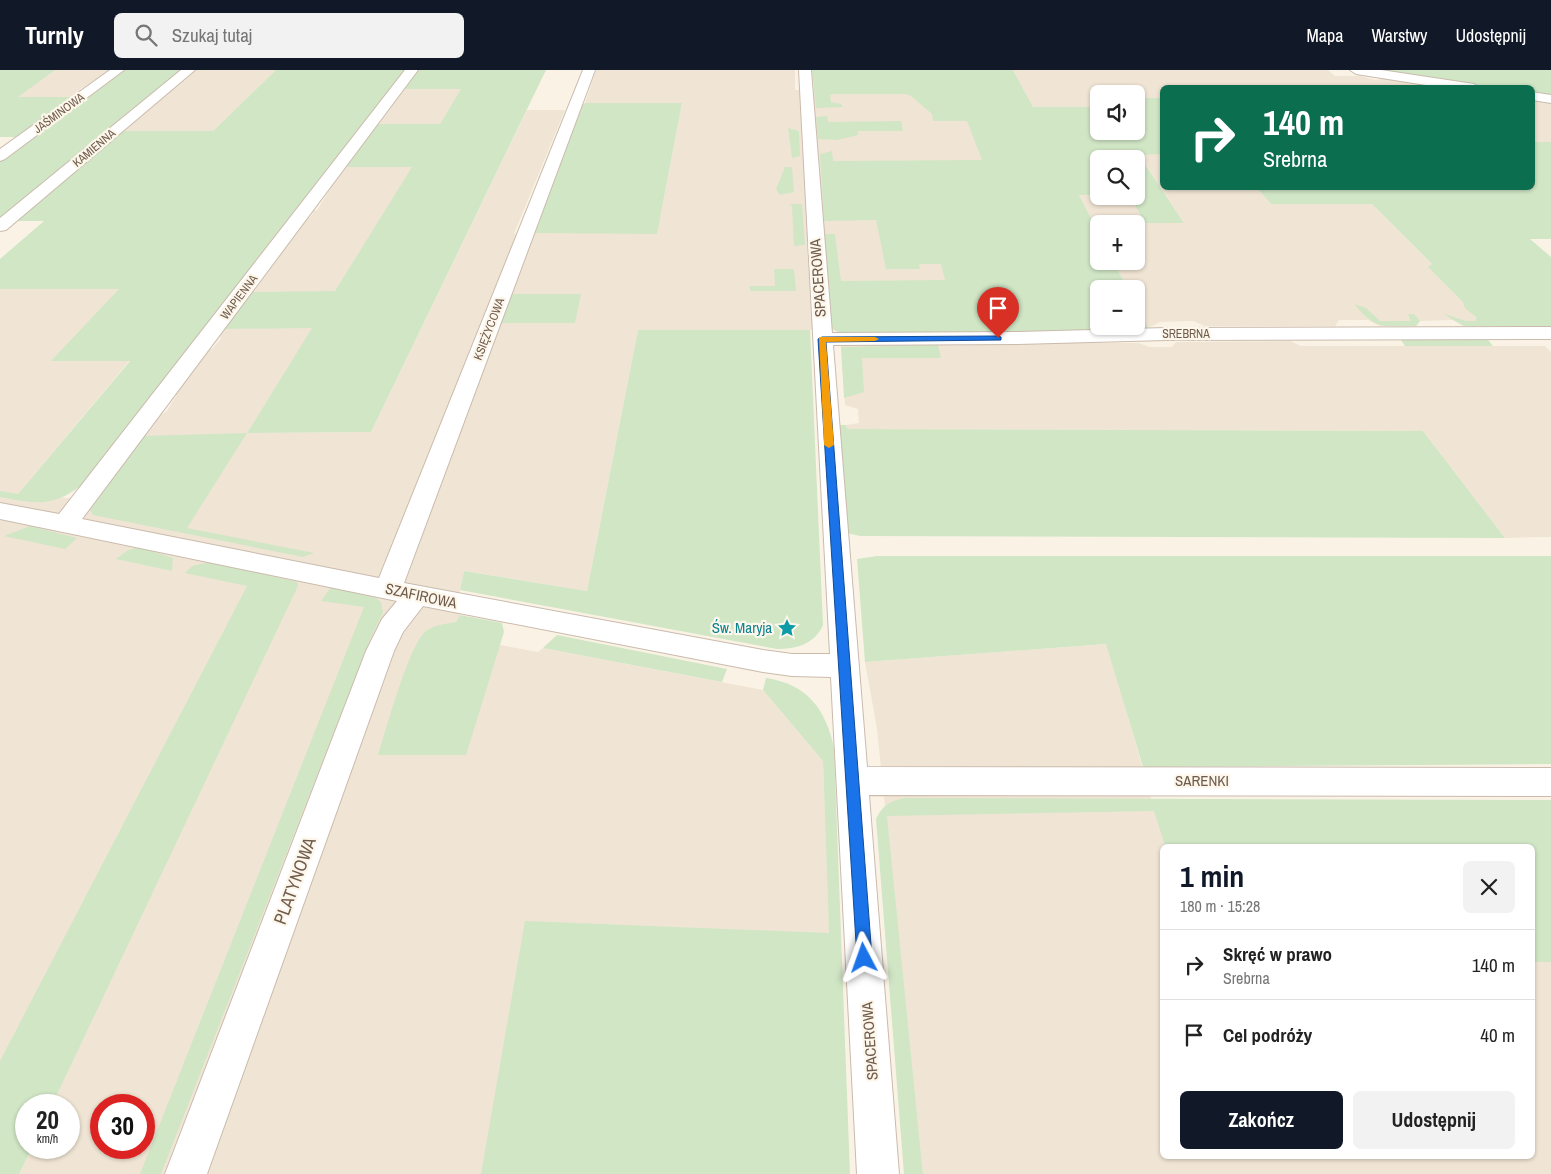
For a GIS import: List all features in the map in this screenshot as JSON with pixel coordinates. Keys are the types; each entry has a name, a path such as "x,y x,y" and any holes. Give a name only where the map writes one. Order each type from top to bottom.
{"street":[{"name":"JAŚMINOWA","path":"0,156 118,70"},
{"name":"KAMIENNA","path":"0,226 189,70"},
{"name":"WAPIENNA","path":"65,524 412,70"},
{"name":"KSIĘŻYCOWA","path":"403,592 589,70"},
{"name":"SPACEROWA","path":"804,70 843,666 854,781 878,1174"},
{"path":"1356,70 1454,85"},
{"path":"1535,96 1551,98"},
{"name":"SREBRNA","path":"822,339 1018,338 1166,334 1551,333"},
{"name":"SZAFIROWA","path":"0,511 403,592 763,661 801,665 843,666"},
{"name":"PLATYNOWA","path":"186,1174 380,650 392,626 403,592"},
{"name":"SARENKI","path":"854,781 1551,782"}],"shaded area":[{"path":"55,70 110,70 79,90 80,92 74,97 16,97"},
{"path":"196,70 276,70 213,131 123,131"},
{"path":"417,70 473,70 440,124 375,124"},
{"path":"596,70 795,70 795,90 956,91 1051,333 1066,343 1139,343 1149,347 1172,347 1176,342 1290,341 1301,346 1545,346 1551,352 1551,537 1505,538 1423,431 847,429 846,425 859,423 858,409 845,405 841,347 839,333 835,330 638,330 587,591 464,571 460,590 460,615 456,622 501,639 500,645 538,652 543,648 763,690 823,761 838,1174 19,1174 26,1159 80,1159 80,1094 57,1094 89,1025 0,1061 0,289 120,289 52,361 130,360 18,494 95,500 157,416 166,412 176,396 175,392 206,351 213,348 221,338 218,334 302,223 311,216 313,213 311,211 317,210 344,167 413,167 247,433 371,432 527,110 565,110 514,234 661,213 682,103 585,103"},
{"path":"1013,70 1328,70 1335,76 1360,76 1375,80 1390,78 1437,85 1160,85 1160,98 1145,98 1145,85 1090,85 1090,107 1033,107"},
{"path":"1535,101 1551,103 1551,176 1535,176"},
{"path":"1145,154 1160,154 1160,186 1145,163"},
{"path":"1162,190 1259,190 1271,204 1372,204 1493,326 1464,326 1452,320 1420,321 1416,326 1380,326 1368,320 1339,320 1335,326 1205,326 1193,321 1160,322 1148,328 1145,322 1145,280 1123,280 1118,270 1145,270 1145,215 1090,216 1079,195 1090,195 1090,205 1144,205 1184,223"},
{"path":"1107,644 1164,844 1160,844 1160,1159 1535,1159 1535,962 1551,962 1551,1174 923,1174 877,729 865,662"}],"green space":[{"path":"0,70 55,70 18,97 74,97 23,137 0,137"},
{"path":"123,70 182,70 0,218 0,161"},
{"path":"276,70 406,70 364,124 440,124 461,89 402,89 417,70 546,70 371,432 247,433 312,328 221,329 249,292 335,291 412,167 330,167 89,479 67,495 47,502 27,502 0,497 0,491 18,494 130,361 51,361 119,289 0,289 0,259 44,221 15,221 123,131 213,131"},
{"path":"812,70 1013,70 1033,107 1090,107 1090,140 1145,140 1145,98 1160,98 1160,154 1145,155 1145,150 1090,150 1090,195 1079,195 1090,216 1090,270 1118,270 1123,280 1090,280 1090,330 1051,331 1051,333 846,335 834,330 832,326 824,234 835,234 841,281 945,280 941,264 919,264 920,269 886,269 876,220 824,221 820,154 832,151 833,161 982,160 967,121 933,121 932,114 906,94 830,95 831,102 841,104 843,107 816,108"},
{"path":"1371,70 1551,70 1551,96 1535,94 1535,85 1476,85"},
{"path":"585,103 682,103 657,234 534,233 582,105"},
{"path":"827,116 828,122 901,121 903,131 858,131 858,135 837,140 818,139 816,117"},
{"path":"788,128 799,131 800,156 792,158"},
{"path":"1535,142 1551,142 1551,239 1530,239 1551,257 1551,326 1464,326 1442,313 1466,321 1475,321 1477,318 1465,308 1463,302 1428,267 1432,264 1372,204 1271,204 1259,190 1535,190"},
{"path":"1145,164 1160,187 1160,190 1162,190 1184,223 1145,223 1145,215 1140,215 1135,205 1145,205"},
{"path":"785,167 792,167 794,192 780,195 776,189"},
{"path":"789,204 802,204 805,245 794,246 792,206"},
{"path":"774,269 794,269 796,291 750,291 750,286 775,286"},
{"path":"511,294 581,294 575,323 502,323"},
{"path":"1354,304 1366,308 1380,321 1411,321 1408,314 1414,314 1420,321 1416,326 1381,325 1369,319"},
{"path":"638,330 810,330 823,625 810,641 791,648 777,649 460,590 464,571 587,591"},
{"path":"1401,340 1488,340 1493,346 1405,346"},
{"path":"938,345 941,358 862,358 864,392 844,398 841,347"},
{"path":"837,425 846,425 847,429 1423,431 1505,538 860,536 847,533"},
{"path":"247,433 187,528 314,553 303,557 93,515 90,510 142,436"},
{"path":"30,526 77,538 65,549 4,536"},
{"path":"139,547 173,558 172,571 116,559 128,550"},
{"path":"877,556 1551,556 1551,764 1143,767 1106,644 865,662 857,559"},
{"path":"210,562 297,582 298,586 57,1094 15,1094 15,1159 26,1159 19,1174 0,1174 0,1061 247,586 185,573 192,566"},
{"path":"331,587 376,598 381,602 383,613 371,637 161,1174 140,1174 146,1159 155,1159 155,1136 364,607 321,601"},
{"path":"460,615 502,623 504,632 466,755 378,755 411,655 418,642 427,630 439,625 456,622"},
{"path":"557,635 727,669 722,682 543,648"},
{"path":"766,678 793,686 812,701 826,721 834,748 850,1174 481,1174 525,921 829,933 823,761 763,690"},
{"path":"905,798 1551,800 1551,962 1535,962 1535,844 1164,844 1154,811 887,816 923,1174 904,1174 876,819 881,810 895,801"}],"slow traffic":[{"path":"829,445 822,339 875,339"}],"place":[{"name":"Św. Maryja","path":"787,628"}],"route":[{"path":"864,958 854,781 843,666 822,339 998,338"}]}
